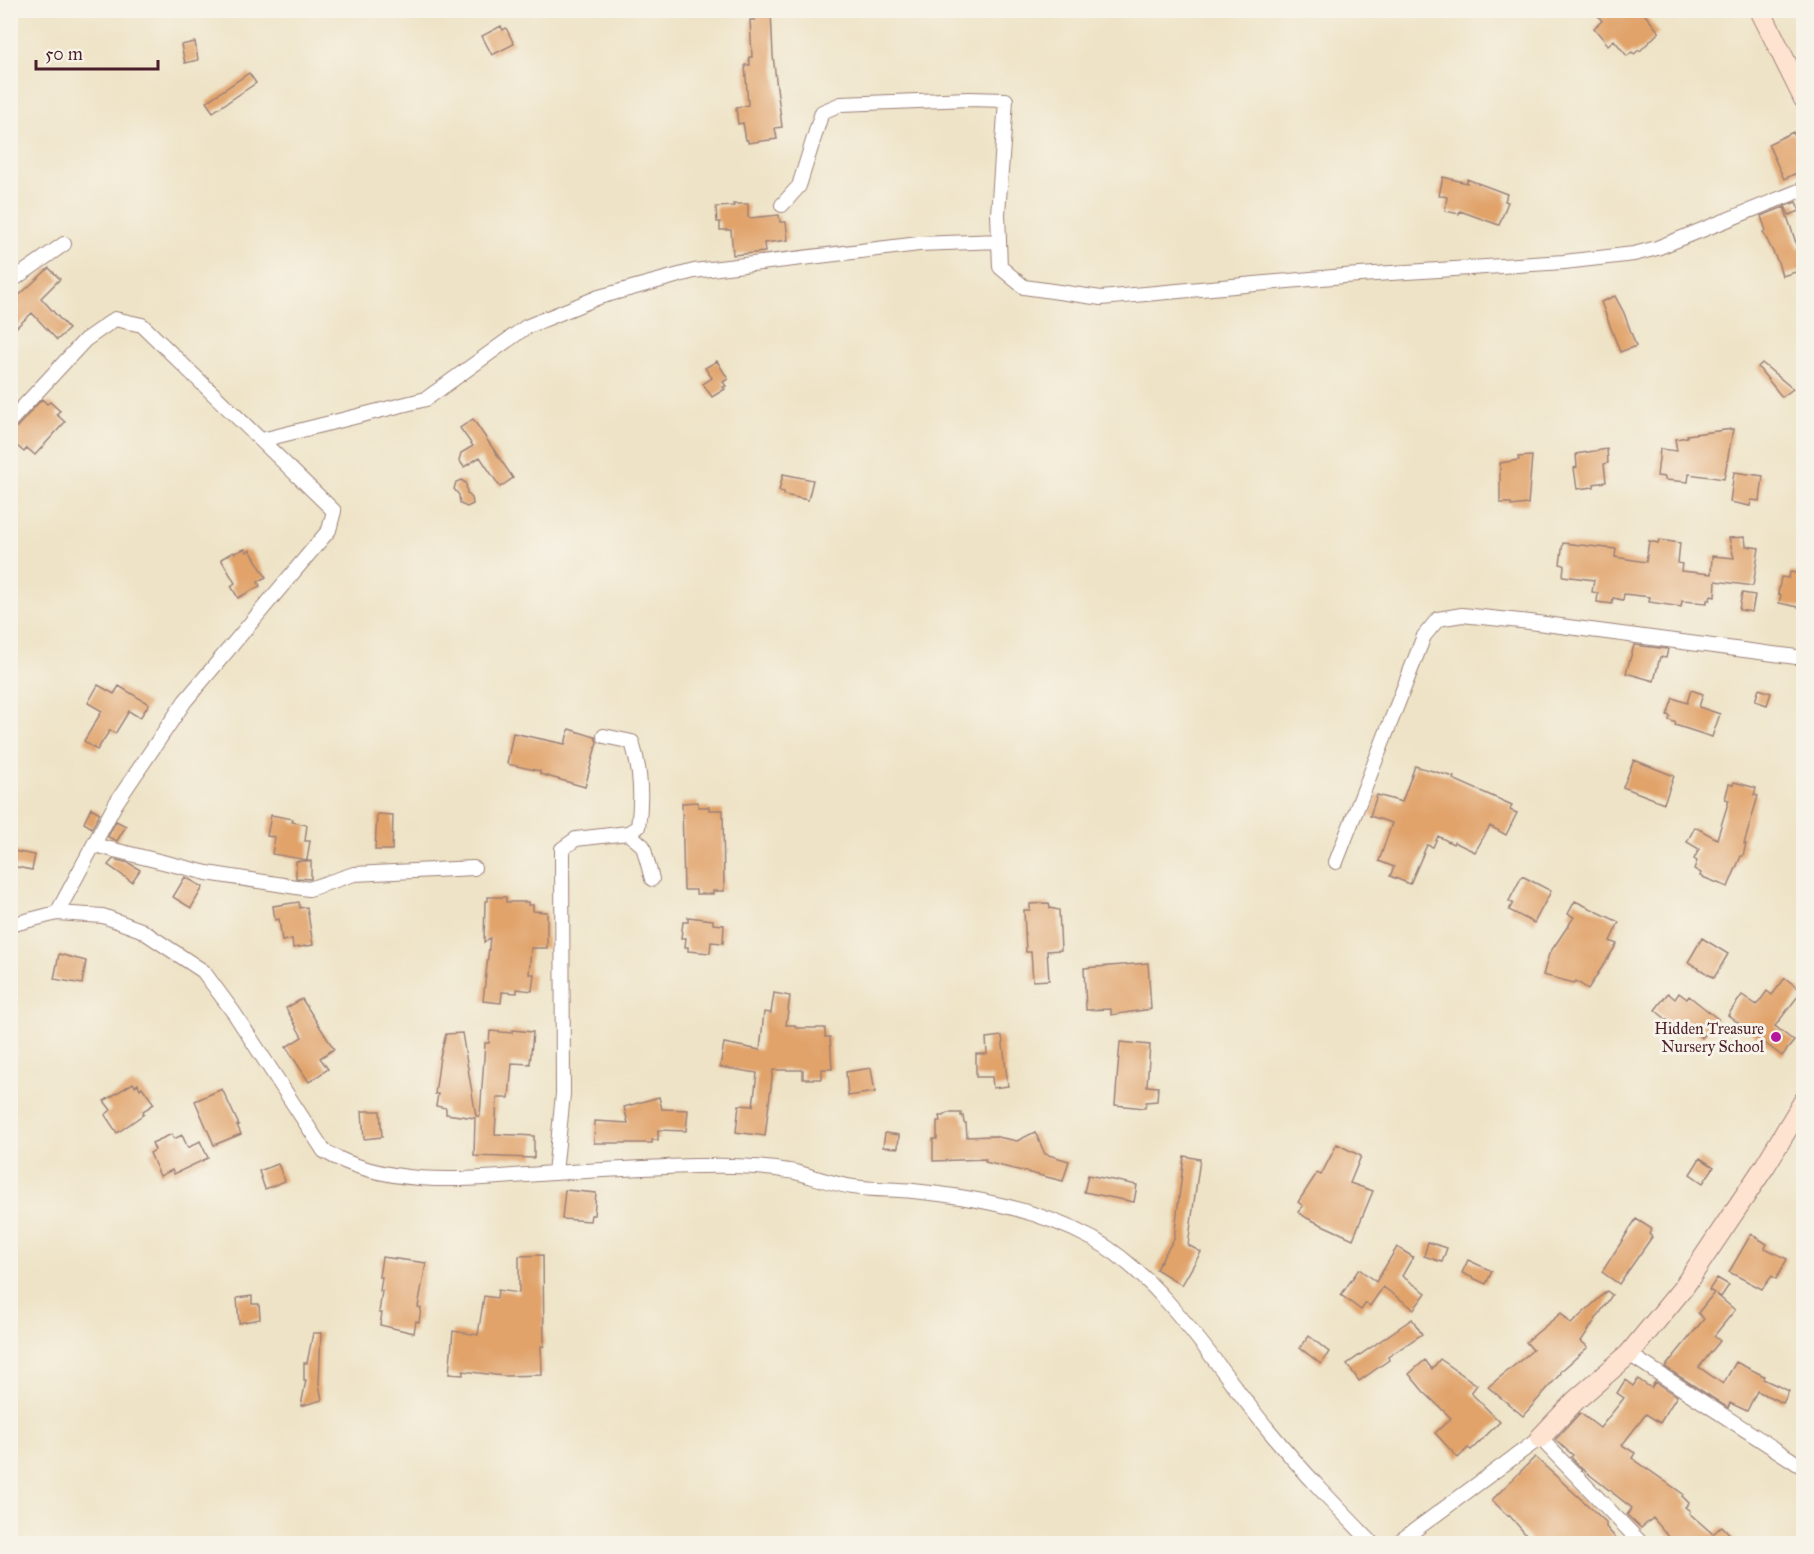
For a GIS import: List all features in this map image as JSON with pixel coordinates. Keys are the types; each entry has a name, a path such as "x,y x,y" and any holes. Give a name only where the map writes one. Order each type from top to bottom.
{"street":[{"path":"1760,10 1803,99"},
{"path":"782,205 799,186 822,112 841,104 969,99 1006,100 998,214 1000,267 1024,287 1101,298 1344,276 1564,262 1634,254 1666,244 1803,189"},
{"path":"262,440 426,399 526,327 599,297 694,271 919,244 999,241"},
{"path":"10,282 64,244"},
{"path":"10,421 85,340 115,319 142,325 334,511 328,530 186,701 116,803 57,913"},
{"path":"1336,862 1424,636 1438,619 1462,615 1530,622 1803,658"},
{"path":"555,1173 563,1094 562,849 576,839 628,833 638,827 640,810 638,762 632,742 604,736"},
{"path":"628,833 642,846 652,879"},
{"path":"94,844 207,873 309,889 354,874 474,868"},
{"path":"10,925 57,913 103,916 141,930 203,970 234,1013 324,1151 340,1161 365,1169 397,1176 442,1178 702,1166 759,1166 853,1187 930,1192 994,1202 1053,1222 1093,1239 1136,1269 1150,1284 1272,1434 1374,1544"},
{"path":"1396,1544 1540,1438 1575,1401 1629,1354 1683,1288 1765,1166 1803,1101"},
{"path":"1629,1354 1803,1468"},
{"path":"1540,1438 1642,1544"}],"building":[{"path":"1594,10 1641,10 1659,32 1640,51 1634,54 1632,52 1627,56 1614,40 1608,45 1594,28 1602,21"},
{"path":"754,12 771,12 773,56 782,127 775,128 777,139 748,143 743,123 738,124 736,108 748,105 745,65 750,65 749,57 752,57 750,20 755,20"},
{"path":"501,26 503,30 506,28 514,44 492,55 482,36"},
{"path":"195,42 198,60 185,63 181,45"},
{"path":"249,73 256,83 213,112 206,102"},
{"path":"1793,132 1803,154 1803,170 1784,179 1768,144"},
{"path":"1443,177 1467,183 1467,179 1507,194 1505,201 1508,202 1499,225 1460,211 1459,214 1445,211 1447,197 1439,195"},
{"path":"1796,202 1800,211 1789,215 1785,206"},
{"path":"733,204 748,204 748,217 750,218 779,215 780,222 786,222 788,240 764,243 765,252 733,255 731,230 720,230 716,207 734,206"},
{"path":"1784,207 1798,249 1803,245 1803,270 1782,276 1778,262 1763,232 1766,231 1761,216"},
{"path":"49,268 60,279 41,298 69,329 57,340 32,313 10,333 10,308 19,300 17,297"},
{"path":"1615,296 1636,346 1620,352 1601,302"},
{"path":"717,361 728,379 723,382 725,389 712,397 703,384 712,378 705,368"},
{"path":"1762,363 1793,389 1782,397 1758,367"},
{"path":"42,399 47,404 50,402 60,411 56,414 65,422 35,455 27,448 24,452 10,440 10,430 17,427"},
{"path":"473,419 513,478 500,487 480,457 464,467 459,460 461,453 473,446 460,428"},
{"path":"1733,429 1724,479 1689,474 1688,482 1665,480 1665,477 1657,476 1660,449 1677,451 1675,439 1687,437 1687,435"},
{"path":"1607,449 1608,463 1604,464 1606,482 1594,484 1594,487 1577,489 1574,468 1577,467 1576,454"},
{"path":"1532,456 1528,504 1511,506 1511,503 1500,503 1500,463 1519,460 1518,457"},
{"path":"1734,472 1763,476 1760,501 1751,500 1750,506 1730,502"},
{"path":"783,474 813,480 808,500 784,495 784,492 779,491"},
{"path":"461,480 466,483 467,493 472,498 473,504 467,507 460,504 459,495 454,489 456,482"},
{"path":"1745,537 1746,546 1759,548 1753,586 1716,581 1715,597 1711,596 1707,603 1682,601 1681,607 1649,602 1650,597 1624,594 1623,600 1613,598 1612,604 1597,602 1598,593 1592,592 1594,580 1563,576 1564,565 1560,564 1563,543 1616,549 1615,557 1646,562 1649,541 1658,543 1659,540 1680,543 1678,563 1682,564 1681,571 1711,574 1712,556 1734,558 1729,538"},
{"path":"245,549 247,552 250,550 266,577 258,582 260,586 238,598 231,586 235,583 221,559 233,552"},
{"path":"1790,572 1803,574 1803,608 1779,603 1781,577 1789,578"},
{"path":"1742,593 1755,595 1752,612 1739,610"},
{"path":"1634,645 1668,649 1666,658 1660,657 1654,681 1626,673"},
{"path":"98,685 114,694 119,686 149,704 140,718 129,711 115,734 110,730 97,750 84,741 102,711 88,703"},
{"path":"1759,689 1771,693 1767,705 1755,701"},
{"path":"1691,690 1703,694 1699,707 1720,714 1712,737 1675,725 1676,723 1669,720 1670,716 1667,715 1673,698 1687,703"},
{"path":"569,729 595,737 597,742 585,787 540,774 540,771 507,764 513,733 565,744"},
{"path":"1634,760 1674,776 1664,803 1623,787"},
{"path":"1415,766 1454,777 1453,779 1512,805 1510,810 1517,813 1506,835 1490,826 1475,852 1438,836 1433,847 1427,845 1410,884 1390,876 1394,867 1379,861 1392,823 1370,816 1377,795 1402,802"},
{"path":"1734,782 1756,788 1754,795 1758,796 1744,844 1746,844 1743,856 1741,856 1728,887 1700,876 1701,873 1694,869 1697,861 1694,859 1699,849 1687,842 1695,827 1717,839 1729,800 1725,799 1729,784 1733,785"},
{"path":"698,802 698,807 723,810 724,891 713,891 713,894 696,894 696,890 684,890 682,803"},
{"path":"91,808 100,813 92,828 84,823"},
{"path":"377,814 393,815 392,850 375,850"},
{"path":"271,815 293,819 292,822 307,825 305,841 310,841 307,860 272,854 275,837 267,836"},
{"path":"116,821 126,826 117,841 108,837"},
{"path":"13,851 35,855 32,870 11,866"},
{"path":"113,859 129,863 140,870 132,882 108,865"},
{"path":"296,861 311,861 311,879 296,878"},
{"path":"1522,876 1551,891 1534,923 1509,910 1513,903 1509,901"},
{"path":"185,877 203,887 191,908 173,897"},
{"path":"488,897 506,897 506,902 528,902 528,905 533,905 533,911 547,912 547,948 531,948 529,974 534,974 532,991 517,989 517,993 502,992 501,1003 483,1001 490,938 484,942 485,901 488,901"},
{"path":"1575,901 1619,922 1610,941 1617,944 1588,989 1576,981 1574,983 1543,975 1549,954 1574,917 1568,914"},
{"path":"299,902 300,908 307,907 313,945 293,948 292,939 282,941 279,919 275,920 273,906"},
{"path":"1049,903 1050,908 1059,910 1061,950 1047,951 1049,980 1033,981 1031,952 1026,952 1024,910 1030,910 1030,904"},
{"path":"688,917 713,920 713,924 724,925 723,943 711,942 710,953 688,951 688,947 685,947 686,938 681,938 683,922 688,922"},
{"path":"1702,938 1728,954 1714,978 1688,962"},
{"path":"59,954 86,961 82,984 54,979"},
{"path":"1148,963 1151,1009 1111,1015 1111,1009 1086,1010 1084,968"},
{"path":"1785,978 1802,991 1775,1026 1794,1041 1782,1056 1728,1015 1742,995 1757,1005 1767,991 1772,995"},
{"path":"774,993 790,996 786,1025 795,1025 796,1028 825,1028 825,1037 830,1037 832,1069 822,1069 822,1079 803,1079 803,1070 773,1070 765,1136 736,1132 739,1105 753,1106 757,1073 720,1067 724,1043 760,1050 764,1012 771,1013"},
{"path":"1668,993 1675,999 1679,993 1687,999 1689,996 1718,1019 1702,1038 1690,1028 1685,1035 1655,1010"},
{"path":"302,999 334,1049 320,1058 328,1069 309,1082 286,1047 302,1037 286,1008"},
{"path":"512,1030 533,1032 530,1064 512,1063 509,1098 497,1098 495,1134 534,1136 534,1158 474,1156 475,1118 446,1114 446,1108 436,1106 438,1094 435,1094 440,1057 446,1034 462,1033 476,1116 480,1116 485,1043 489,1043 490,1031 512,1033"},
{"path":"1002,1036 1008,1086 993,1088 992,1077 976,1077 976,1054 987,1054 986,1038"},
{"path":"1120,1042 1150,1045 1147,1086 1158,1087 1157,1101 1146,1102 1145,1108 1115,1105"},
{"path":"871,1068 875,1092 848,1096 846,1072"},
{"path":"133,1083 135,1086 138,1084 140,1089 142,1087 154,1104 117,1133 105,1115 111,1110 104,1101"},
{"path":"222,1089 241,1134 214,1145 195,1101"},
{"path":"659,1097 662,1109 688,1110 686,1131 658,1130 658,1140 652,1140 652,1143 594,1143 595,1121 628,1123 624,1107"},
{"path":"362,1111 380,1111 382,1137 364,1139"},
{"path":"947,1113 961,1113 966,1123 967,1137 993,1136 1017,1141 1035,1132 1045,1154 1069,1161 1063,1181 985,1162 986,1159 933,1161 933,1139 937,1139 937,1121 940,1121 939,1116"},
{"path":"885,1133 899,1135 898,1148 883,1147"},
{"path":"172,1134 174,1139 182,1135 188,1148 200,1141 208,1158 174,1174 172,1170 160,1176 150,1153 155,1150 152,1143"},
{"path":"1337,1144 1361,1156 1350,1183 1373,1191 1353,1239 1298,1212 1303,1206 1298,1202 1317,1173 1321,1175"},
{"path":"1184,1156 1200,1159 1188,1245 1201,1252 1182,1285 1156,1269 1174,1239"},
{"path":"1700,1158 1714,1167 1703,1183 1690,1174"},
{"path":"278,1164 285,1181 265,1189 259,1171"},
{"path":"1088,1175 1137,1185 1134,1202 1084,1192"},
{"path":"565,1190 596,1193 594,1215 591,1215 590,1221 562,1219"},
{"path":"1636,1219 1652,1229 1649,1234 1652,1237 1619,1284 1602,1272"},
{"path":"1751,1234 1767,1244 1765,1248 1787,1259 1776,1279 1772,1276 1762,1289 1729,1272"},
{"path":"1428,1242 1447,1248 1442,1262 1424,1256"},
{"path":"1397,1247 1413,1257 1402,1276 1426,1293 1414,1309 1383,1287 1370,1306 1366,1303 1361,1310 1341,1295 1359,1269 1376,1282"},
{"path":"543,1255 542,1375 504,1376 463,1371 463,1375 449,1374 453,1331 478,1335 484,1296 497,1298 498,1290 519,1293 519,1256"},
{"path":"382,1257 426,1263 418,1307 421,1308 419,1322 416,1321 414,1333 380,1325 382,1277 379,1277"},
{"path":"1468,1260 1492,1271 1486,1284 1462,1273"},
{"path":"1717,1278 1729,1285 1721,1297 1716,1294 1735,1310 1714,1336 1720,1341 1699,1367 1723,1384 1736,1362 1764,1376 1763,1379 1789,1391 1783,1403 1757,1391 1747,1411 1730,1403 1728,1408 1665,1367 1704,1319 1698,1313 1714,1293 1709,1290"},
{"path":"1607,1291 1612,1295 1581,1341 1588,1347 1560,1372 1523,1416 1488,1387 1533,1350 1526,1342 1561,1313 1571,1324"},
{"path":"252,1296 252,1304 259,1304 260,1319 239,1323 237,1298"},
{"path":"1412,1319 1422,1334 1388,1357 1389,1360 1359,1381 1347,1364"},
{"path":"313,1333 321,1333 319,1384 322,1400 301,1406 306,1380 304,1380 304,1363 307,1363"},
{"path":"1309,1336 1329,1352 1321,1364 1300,1348"},
{"path":"1440,1359 1477,1385 1471,1393 1500,1422 1471,1450 1468,1448 1458,1458 1435,1433 1451,1418 1409,1374 1425,1360 1432,1369"},
{"path":"1638,1379 1651,1388 1655,1382 1677,1396 1660,1423 1646,1414 1622,1445 1635,1453 1632,1458 1683,1494 1682,1496 1689,1503 1685,1507 1690,1511 1689,1513 1713,1534 1722,1526 1739,1544 1675,1544 1653,1518 1641,1528 1627,1515 1632,1508 1581,1468 1571,1457 1573,1455 1555,1440 1580,1413 1600,1428 1624,1398 1617,1393 1625,1380 1633,1386"},
{"path":"1535,1457 1606,1522 1606,1527 1621,1544 1534,1544 1509,1515 1492,1500"}],"place":[{"name":"Hidden Treasure Nursery School","path":"1776,1037"}]}
